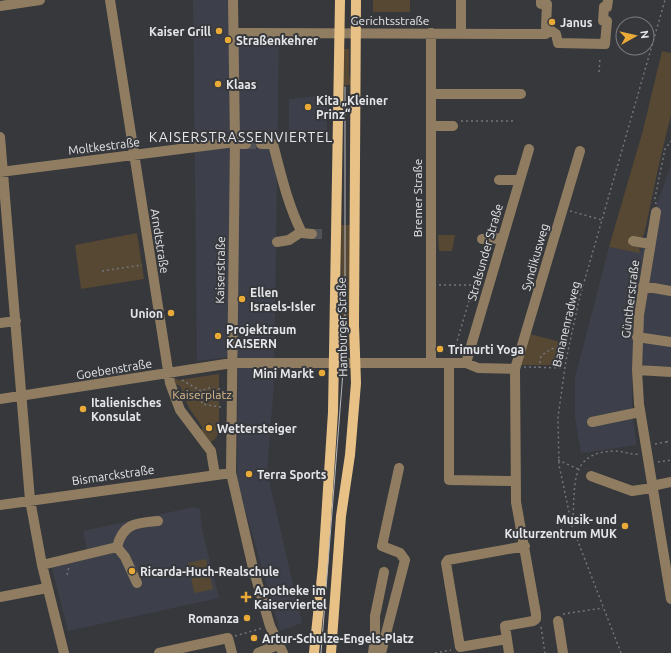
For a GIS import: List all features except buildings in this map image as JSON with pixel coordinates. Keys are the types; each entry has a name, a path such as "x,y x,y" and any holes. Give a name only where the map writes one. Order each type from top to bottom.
{"main road":[{"name":"Hamburger Straße","path":"314,653 323,566 339,362 332,234 340,0"},
{"name":"Hamburger Straße","path":"331,653 341,516 355,406 356,0"}],"street":[{"path":"0,6 40,0"},
{"name":"Arndtstraße","path":"110,0 168,374 180,410 211,451 215,475"},
{"name":"Kaiserstraße","path":"234,0 231,473 252,568 270,626 281,649"},
{"path":"461,0 461,34"},
{"path":"541,0 541,4 547,4 546,27 556,34 558,43 604,44 607,21 604,21 604,7 607,7 608,0"},
{"name":"Gerichtsstraße","path":"234,33 546,34"},
{"name":"Bremer Straße","path":"431,33 431,363"},
{"path":"431,94 520,94"},
{"path":"430,126 457,124"},
{"path":"0,137 1,172 16,321 23,350 22,397 30,500 47,588 64,653"},
{"name":"Moltkestraße","path":"1,172 234,143 246,144"},
{"path":"261,144 273,144 288,202 301,232"},
{"name":"Stralsunder Straße","path":"466,363 529,149"},
{"name":"Syndikusweg","path":"536,619 518,511 515,481 518,368 580,151"},
{"path":"499,180 520,180"},
{"name":"Güntherstraße","path":"656,212 643,286 637,337 638,370 640,412 652,487 666,538 671,599"},
{"path":"277,242 289,240 301,232 312,234"},
{"path":"482,239 502,238"},
{"path":"633,241 650,244"},
{"path":"643,286 671,291"},
{"path":"0,323 16,321"},
{"path":"637,337 671,342"},
{"path":"450,360 449,480 515,481"},
{"name":"Goebenstraße","path":"0,400 232,363 431,363 450,360 466,363 478,368 518,368"},
{"path":"638,370 671,372"},
{"path":"592,422 640,412"},
{"path":"380,653 405,560 400,553 382,546 399,468"},
{"name":"Bismarckstraße","path":"0,505 231,473"},
{"path":"591,476 632,491 671,482"},
{"path":"117,547 120,536 125,529 135,524 158,521"},
{"path":"507,639 460,647 447,560 525,546"},
{"path":"42,564 117,547"},
{"path":"117,547 125,557 137,582"},
{"path":"373,653 375,639 375,616 384,572"},
{"path":"0,597 47,588"},
{"path":"559,618 563,653"},
{"path":"509,653 505,626 536,619"},
{"path":"159,653 228,638 232,653"},
{"path":"258,653 281,649"}],"path":[{"name":"Bananenradweg","path":"621,653 572,526 563,492 558,460 558,416 564,368 579,300 664,0"},
{"path":"599,72 600,58"},
{"path":"457,124 515,122"},
{"path":"656,212 655,198 665,149 671,141"},
{"path":"563,209 602,220"},
{"path":"450,360 465,319 483,252 485,253"},
{"path":"102,271 150,264"},
{"path":"431,285 473,285"},
{"path":"539,368 541,356 551,349 559,347"},
{"path":"518,368 564,368"},
{"path":"180,376 182,381 200,391 208,388 221,389"},
{"path":"200,391 202,404 221,407"},
{"path":"653,445 671,441"},
{"path":"558,460 578,469"},
{"path":"656,462 671,460"},
{"path":"559,618 603,608"},
{"path":"536,619 540,623 545,653"},
{"path":"228,638 270,626"},
{"path":"435,653 460,647"}],"shaded area":[{"path":"193,0 230,0 230,40 279,39 274,383 267,472 302,623 280,631 237,481 238,356 197,361"},
{"name":"Kita „Kleiner Prinz“","path":"327,95 327,133 289,133 289,99"},
{"path":"671,165 671,368 632,364 632,417 637,445 581,453 575,417 575,378 609,247 640,252"},
{"name":"Ricarda-Huch-Realschule","path":"194,507 200,509 202,529 219,598 68,631 51,564 87,550 83,531"}],"green space":[{"path":"373,0 410,0 410,12 373,12"},
{"path":"342,49 349,49 349,75 352,85 342,85"},
{"path":"662,51 671,53 671,115 644,235 640,238 633,236 631,244 639,246 640,253 609,247 643,130"},
{"path":"341,225 351,225 351,350 344,351 342,346"},
{"path":"137,233 144,279 81,289 75,245"},
{"path":"438,235 455,235 452,251 439,251"},
{"path":"530,334 564,343 560,365 521,365"},
{"name":"Kaiserplatz","path":"219,374 219,431 214,440 207,442 199,432 203,428 189,408 180,386 175,384 173,378 179,380"},
{"path":"206,559 213,589 196,593 194,592 188,563"}],"tunnel":[{"path":"246,144 261,144"},
{"path":"312,234 327,234"}],"tram line":[{"path":"321,653 345,346 345,87"}],"place":[{"name":"Janus","path":"552,22"},
{"name":"Kaiser Grill","path":"219,31"},
{"name":"Straßenkehrer","path":"228,40"},
{"name":"Klaas","path":"218,84"},
{"name":"Kita „Kleiner Prinz“","path":"308,107"},
{"name":"Ellen Israels-Isler","path":"242,299"},
{"name":"Union","path":"171,313"},
{"name":"Projektraum KA!SERN","path":"218,336"},
{"name":"Trimurti Yoga","path":"440,349"},
{"name":"Mini Markt","path":"322,373"},
{"name":"Italienisches Konsulat","path":"83,409"},
{"name":"Wettersteiger","path":"209,428"},
{"name":"Terra Sports","path":"249,474"},
{"name":"Musik- und Kulturzentrum MUK","path":"625,526"},
{"name":"Ricarda-Huch-Realschule","path":"132,571"},
{"name":"Apotheke im Kaiserviertel","path":"246,597"},
{"name":"Romanza","path":"247,618"},
{"name":"Artur-Schulze-Engels-Platz","path":"254,638"}],"district":[{"name":"KAISERSTRASSENVIERTEL","path":"241,137"}]}
